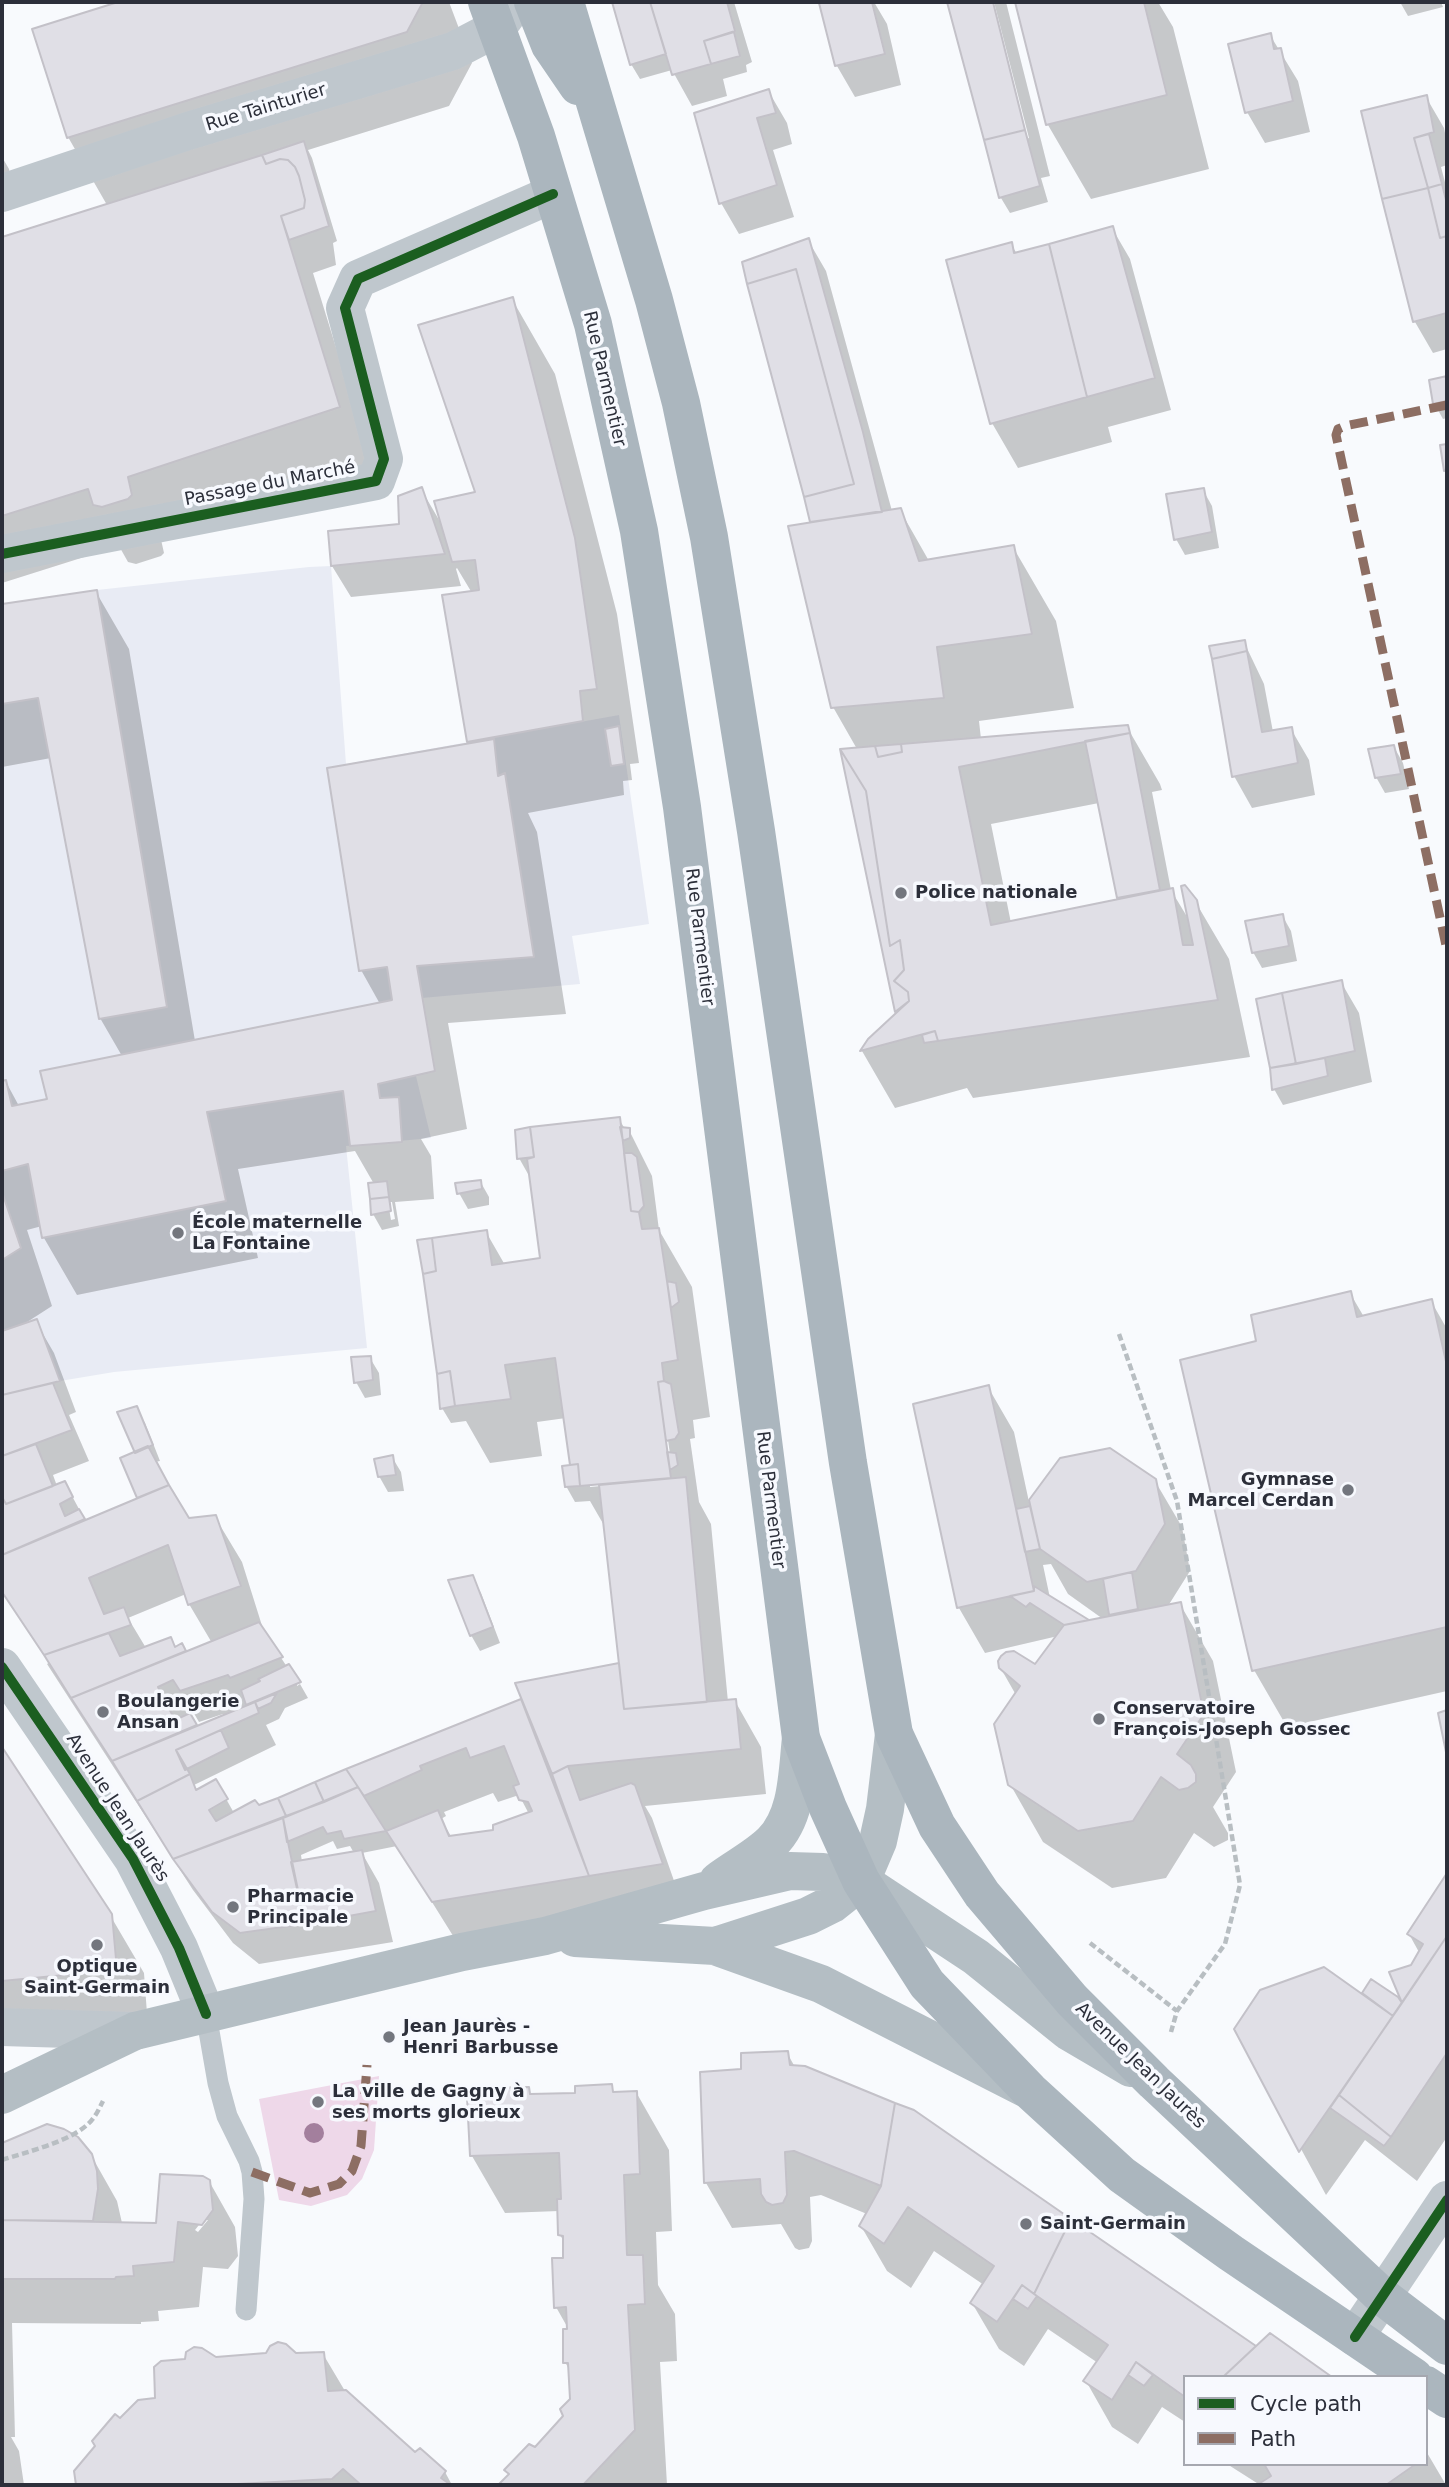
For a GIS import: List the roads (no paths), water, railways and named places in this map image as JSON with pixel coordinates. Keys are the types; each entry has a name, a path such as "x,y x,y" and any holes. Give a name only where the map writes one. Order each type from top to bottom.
{"main road":[{"path":"533,2 550,45 599,116"},
{"path":"565,2 654,300 678,390 709,537 756,831 848,1463 894,1734 878,1841 861,1881 832,1904 808,1916 715,1946"},
{"name":"Rue Parmentier","path":"500,11 593,324 639,531 666,695 801,1738 828,1808 861,1881"},
{"name":"Avenue Jean Jaurès","path":"894,1734 937,1826 982,1894 1072,2000 1154,2082 1382,2297 1447,2347"},
{"path":"704,1891 771,1843 785,1825 795,1794 801,1738"},
{"path":"2,2095 135,2031 462,1952 545,1936 704,1891 790,1871 823,1872 861,1881 976,1957 1068,2031 1154,2082"},
{"path":"861,1881 927,1984 1030,2091 1122,2175 1231,2253 1411,2375"},
{"path":"545,1936 715,1946 821,1984 1030,2091"},
{"path":"1428,2386 1447,2399"}],"street":[{"name":"Rue Tainturier","path":"2,193 188,131 453,51 500,11"},
{"name":"Passage du Marché","path":"2,554 376,481 384,459 345,308 358,279 553,194"},
{"name":"Avenue Jean Jaurès","path":"2,1667 134,1859 157,1900 206,2014"},
{"path":"5,2029 135,2031"},
{"path":"1355,2337 1447,2200"}],"lane":[{"path":"206,2014 218,2083 227,2116 250,2161 252,2172 254,2199 246,2310"}],"place":[{"name":"Police nationale","path":"901,893"},
{"name":"École maternelle La Fontaine","path":"178,1233"},
{"name":"Gymnase Marcel Cerdan","path":"1348,1490"},
{"name":"Boulangerie Ansan","path":"103,1712"},
{"name":"Conservatoire François-Joseph Gossec","path":"1099,1719"},
{"name":"Pharmacie Principale","path":"233,1907"},
{"name":"Optique Saint-Germain","path":"97,1945"},
{"name":"Jean Jaurès - Henri Barbusse","path":"389,2037"},
{"name":"La ville de Gagny à ses morts glorieux","path":"318,2102"},
{"name":"Saint-Germain","path":"1026,2224"}]}
